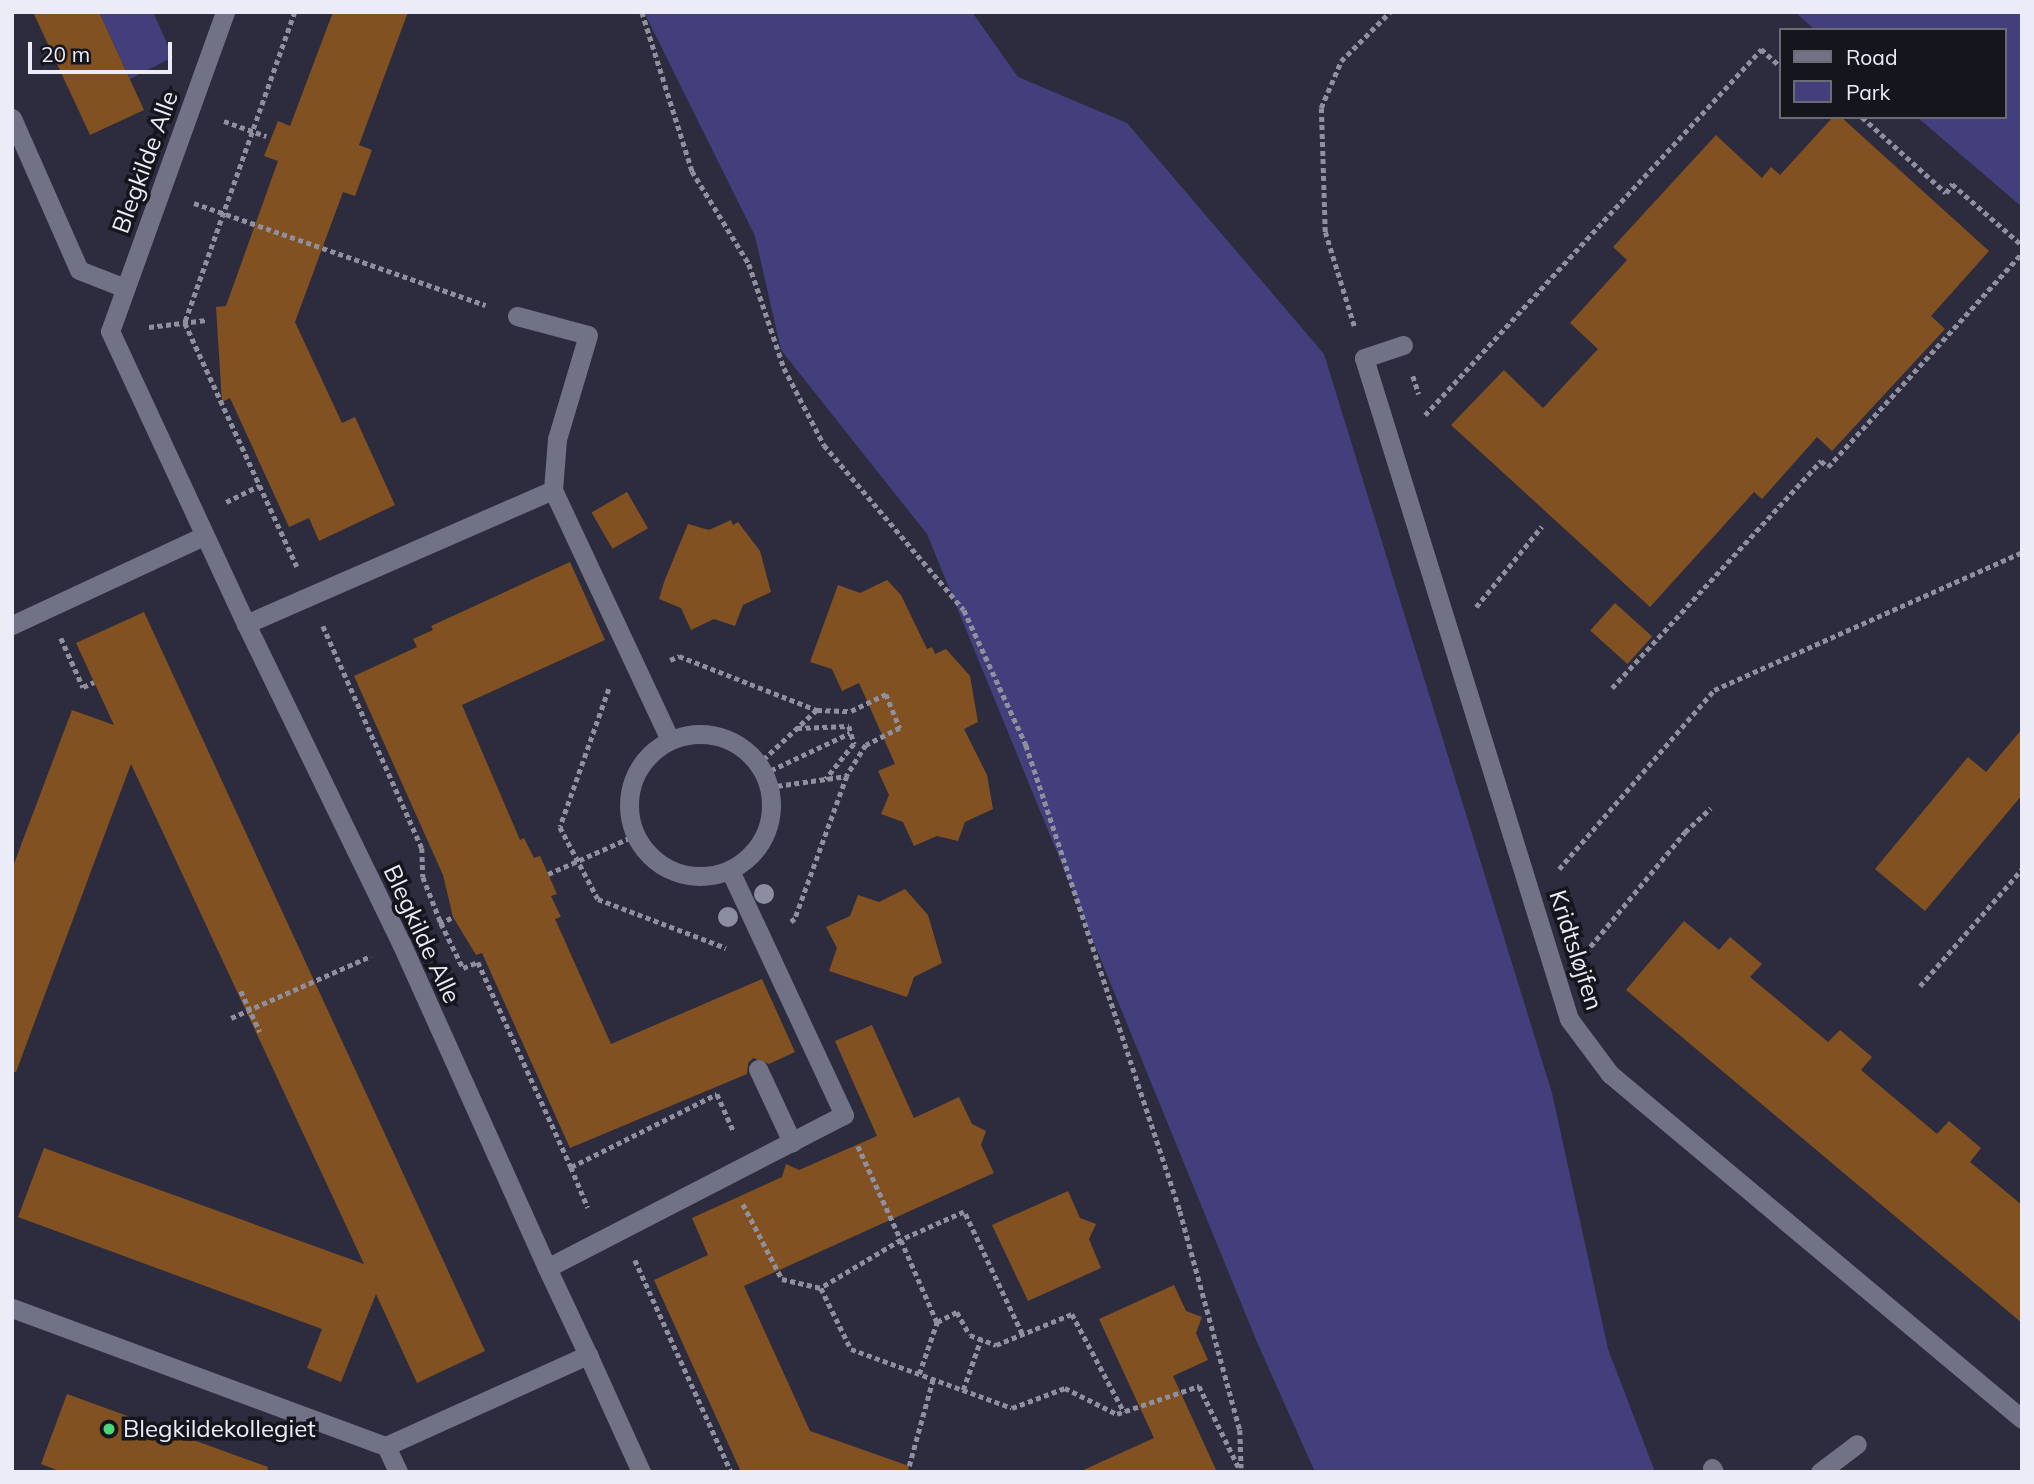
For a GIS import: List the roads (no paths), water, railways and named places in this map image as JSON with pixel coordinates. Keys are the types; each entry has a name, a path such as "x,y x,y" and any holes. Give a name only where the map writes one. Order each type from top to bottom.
{"street":[{"name":"Blegkilde Alle","path":"225,12 110,331 204,536 401,943 641,1472"},
{"path":"12,118 79,270 125,288"},
{"path":"517,316 588,335 557,439 553,490 670,740"},
{"name":"Kridtsløjfen","path":"1403,345 1364,358 1569,1019 1610,1074 2022,1419"},
{"path":"246,624 553,490"},
{"path":"12,625 204,536"},
{"path":"694,733 719,736 741,747 764,775 771,811 765,836 751,856 730,870 709,876 686,876 647,854 635,835 629,791 637,770 651,752 670,740 694,733"},
{"path":"547,1268 844,1115 730,870"},
{"path":"758,1069 793,1142"},
{"path":"12,1308 386,1446 588,1355"},
{"path":"1820,1472 1857,1444"},
{"path":"386,1446 398,1472"}],"place":[{"name":"Blegkildekollegiet","path":"109,1429"}]}
